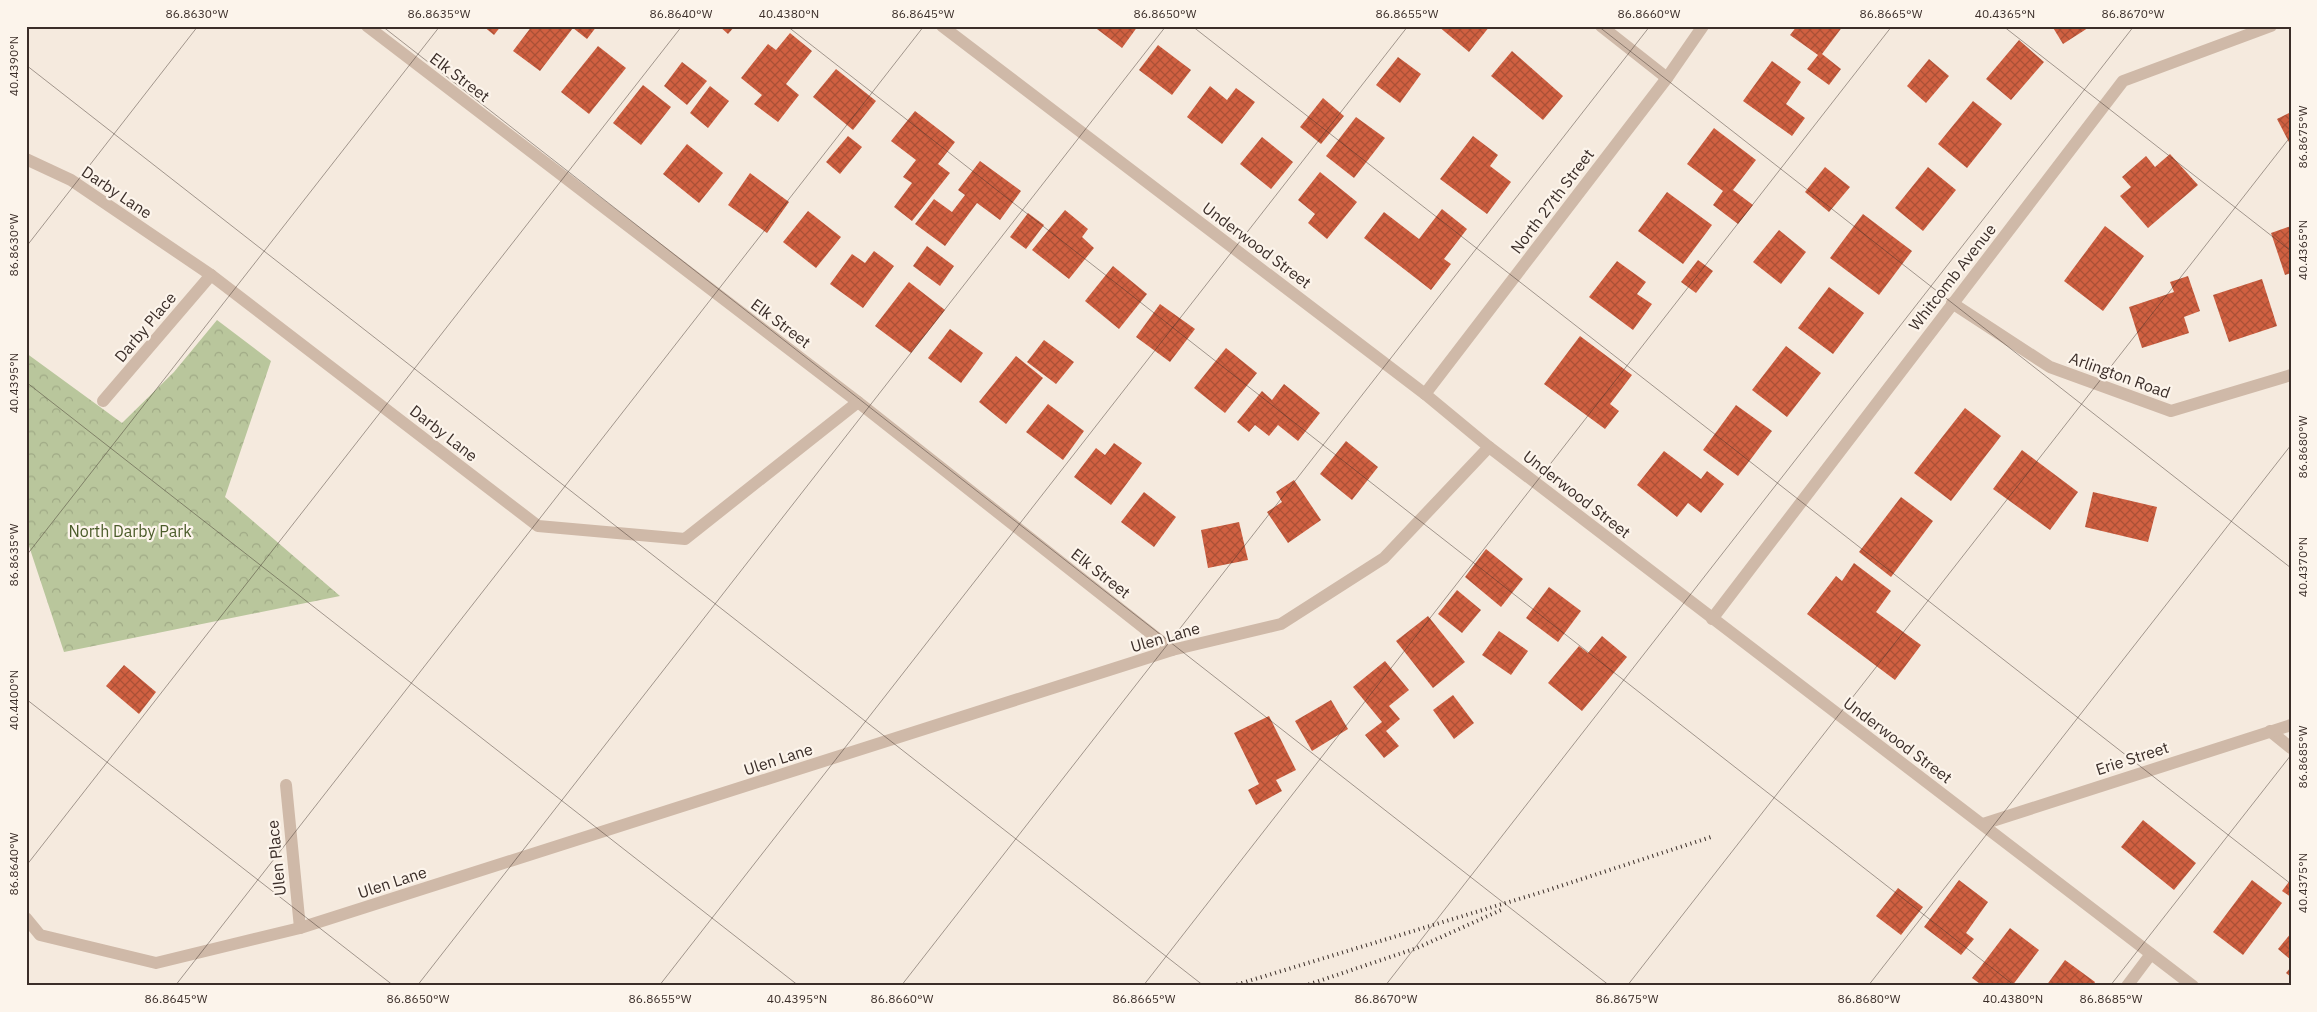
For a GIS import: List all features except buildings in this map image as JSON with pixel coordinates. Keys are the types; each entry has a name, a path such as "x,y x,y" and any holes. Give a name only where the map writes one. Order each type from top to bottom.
{"street":[{"name":"Elk Street","path":"367,26 858,402 1172,650"},
{"name":"Underwood Street","path":"942,26 1425,394 1489,447 2193,986"},
{"path":"1601,26 1667,78"},
{"name":"North 27th Street","path":"1425,394 1667,78 1703,26"},
{"name":"Whitcomb Avenue","path":"1712,618 2123,81 2272,26"},
{"name":"Darby Lane","path":"26,159 71,180 211,274 538,526 685,539 858,402"},
{"name":"Darby Place","path":"104,401 211,274"},
{"name":"Arlington Road","path":"1952,303 2050,367 2171,411 2291,375"},
{"name":"Ulen Lane","path":"26,918 40,935 156,963 300,928 1172,650 1281,624 1384,558 1489,447"},
{"name":"Erie Street","path":"1983,824 2291,724"},
{"path":"2270,731 2291,748"},
{"name":"Ulen Place","path":"286,786 300,928"},
{"path":"2127,986 2151,954"}],"green space":[{"name":"North Darby Park","path":"217,320 271,361 225,497 340,596 64,652 26,537 26,353 122,423 174,372"}],"railway":[{"path":"1232,986 1542,892 1714,836"},
{"path":"1304,986 1417,948 1501,910"}]}
